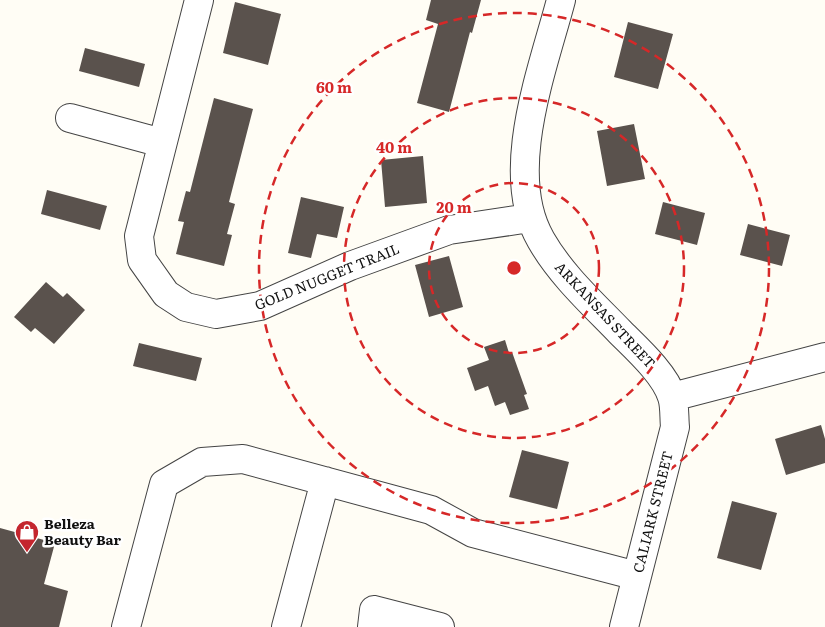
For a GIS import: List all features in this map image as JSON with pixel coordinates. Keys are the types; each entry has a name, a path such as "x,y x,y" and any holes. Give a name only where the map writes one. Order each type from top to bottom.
{"street":[{"name":"GOLD NUGGET TRAIL","path":"199,0 138,236 142,260 166,294 186,308 216,314 260,306 350,266 450,230 530,218"},
{"name":"ARKANSAS STREET","path":"561,0 528,124 525,177 530,218 540,239 554,261 645,357 660,375 672,397"},
{"path":"70,118 162,144"},
{"path":"672,397 825,357"},
{"name":"CALIARK STREET","path":"624,627 675,427 672,397"},
{"path":"126,627 164,484 202,462 243,459 431,510 473,533 637,576"},
{"path":"286,627 325,481"},
{"path":"372,627 374,610 440,627"}],"building":[{"path":"431,0 481,0 472,33 470,32 449,112 417,103 438,24 426,20"},
{"path":"235,2 281,14 268,65 223,53"},
{"path":"628,22 673,34 658,89 614,77"},
{"path":"85,48 145,64 139,87 79,71"},
{"path":"214,98 253,109 229,202 235,204 227,234 232,235 224,266 176,254 184,222 178,221 186,191 190,192"},
{"path":"634,124 645,179 607,186 597,131"},
{"path":"423,156 427,203 385,207 381,160"},
{"path":"47,190 107,206 100,230 41,214"},
{"path":"301,197 344,207 337,238 317,234 311,258 288,253"},
{"path":"663,202 705,213 697,245 655,234"},
{"path":"748,224 790,235 782,266 740,255"},
{"path":"449,256 463,307 429,317 415,265"},
{"path":"46,282 63,297 67,293 85,310 54,344 35,328 31,332 14,317"},
{"path":"505,340 509,353 512,352 527,394 524,395 529,409 510,415 505,402 495,406 488,386 475,391 467,368 489,360 484,347"},
{"path":"139,343 202,358 196,381 133,366"},
{"path":"821,425 825,439 825,463 786,475 775,439"},
{"path":"522,450 569,462 557,509 509,497"},
{"path":"732,501 777,513 761,570 717,558"},
{"path":"0,528 55,543 44,584 68,591 59,627 0,627"}],"place":[{"name":"Belleza Beauty Bar","path":"27,553"}]}
